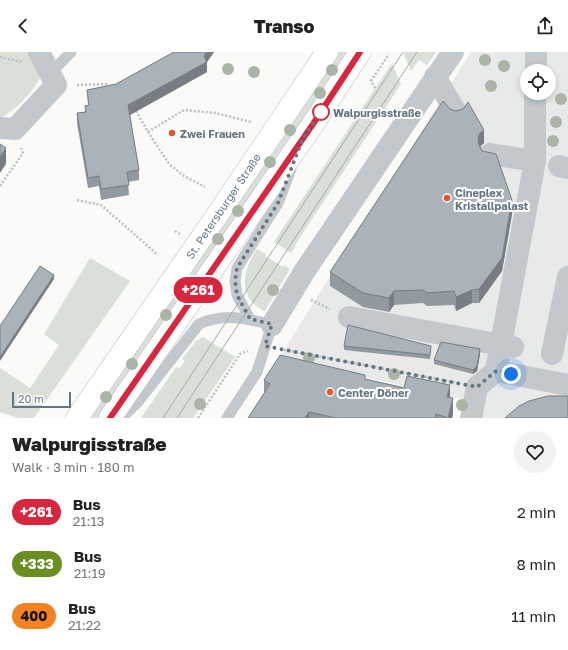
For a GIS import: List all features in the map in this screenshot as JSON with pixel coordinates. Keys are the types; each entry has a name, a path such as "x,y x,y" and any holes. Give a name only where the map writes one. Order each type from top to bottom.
{"main road":[{"name":"St. Petersburger Straße","path":"77,418 327,52"},
{"path":"110,418 303,138 360,52"}],"street":[{"path":"8,129 53,80 39,52"},
{"path":"272,324 308,265 453,52"},
{"path":"536,52 536,64"},
{"path":"435,77 456,112"},
{"path":"471,418 477,387 496,371 507,346 535,161 535,100"},
{"path":"490,154 535,161"},
{"path":"552,354 568,277"},
{"path":"349,317 507,346"},
{"path":"496,371 568,385"}],"lane":[{"path":"53,80 71,52"},
{"path":"250,319 237,295 235,281 237,268 278,203 303,138"},
{"path":"121,418 137,403 199,324 212,319 225,318 250,319 272,324 257,372 227,418"}],"path":[{"path":"375,88 371,82 389,54"},
{"path":"53,80 106,84 111,89"},
{"path":"148,132 184,110 215,113 251,122"},
{"path":"136,111 168,164 184,176 205,187"},
{"path":"0,186 23,153 8,129"},
{"path":"77,200 101,205 158,255"},
{"path":"292,292 349,317"},
{"path":"265,346 477,387"},
{"path":"198,418 240,354"}],"shaded area":[{"path":"0,52 33,52 42,74 35,86 24,99 13,110 1,118 0,118"},
{"path":"339,52 350,52 98,418 87,418"},
{"path":"403,52 436,52 427,65 419,60 411,71"},
{"path":"471,52 568,52 568,418 464,418 467,400 279,358"},
{"path":"392,63 401,84 291,253 274,242"},
{"path":"257,249 266,254 265,256 283,267 284,265 290,269 265,311 250,299 246,291 245,283 248,266"},
{"path":"90,258 130,281 34,418 18,418 0,412 0,368 30,388 59,345 44,334"},
{"path":"203,337 235,357 193,418 141,418 176,367 179,369 185,361 182,359 196,341"}],"building":[{"path":"174,52 207,52 204,56 207,62 128,105 139,170 127,172 129,185 101,189 99,176 88,178 77,113 86,112 85,106 89,105 87,90 116,84"},
{"name":"Cineplex Kristallpalast","path":"443,101 450,109 456,111 463,109 468,102 484,130 480,133 478,138 482,151 496,154 512,200 502,258 479,289 472,290 456,297 454,291 427,293 423,290 394,291 389,298 363,293 330,272"},
{"path":"0,144 6,148 0,157"},
{"path":"40,266 54,275 0,357 0,326"},
{"path":"348,325 431,346 430,355 344,346"},
{"path":"441,342 480,349 477,366 473,370 434,360"},
{"path":"280,355 365,375 365,379 404,388 407,376 450,385 447,397 453,398 448,418 436,414 435,418 336,418 309,412 305,418 248,418 270,384 264,380"},
{"path":"548,396 568,396 568,418 505,418 519,406 529,401"}],"tram line":[{"path":"163,418 403,52"},
{"path":"177,418 417,52"}],"bus line":[{"name":"+261","path":"110,418 313,124 360,52"}],"place":[{"name":"Walpurgisstraße","path":"321,112"},
{"name":"Zwei Frauen","path":"172,133"},
{"name":"Cineplex Kristallpalast","path":"447,198"},
{"name":"Center Döner","path":"330,392"}],"route":[{"path":"321,112 303,138 278,203 237,268 235,281 237,295 250,319 272,324 265,346 477,387 496,371 511,374"}]}
